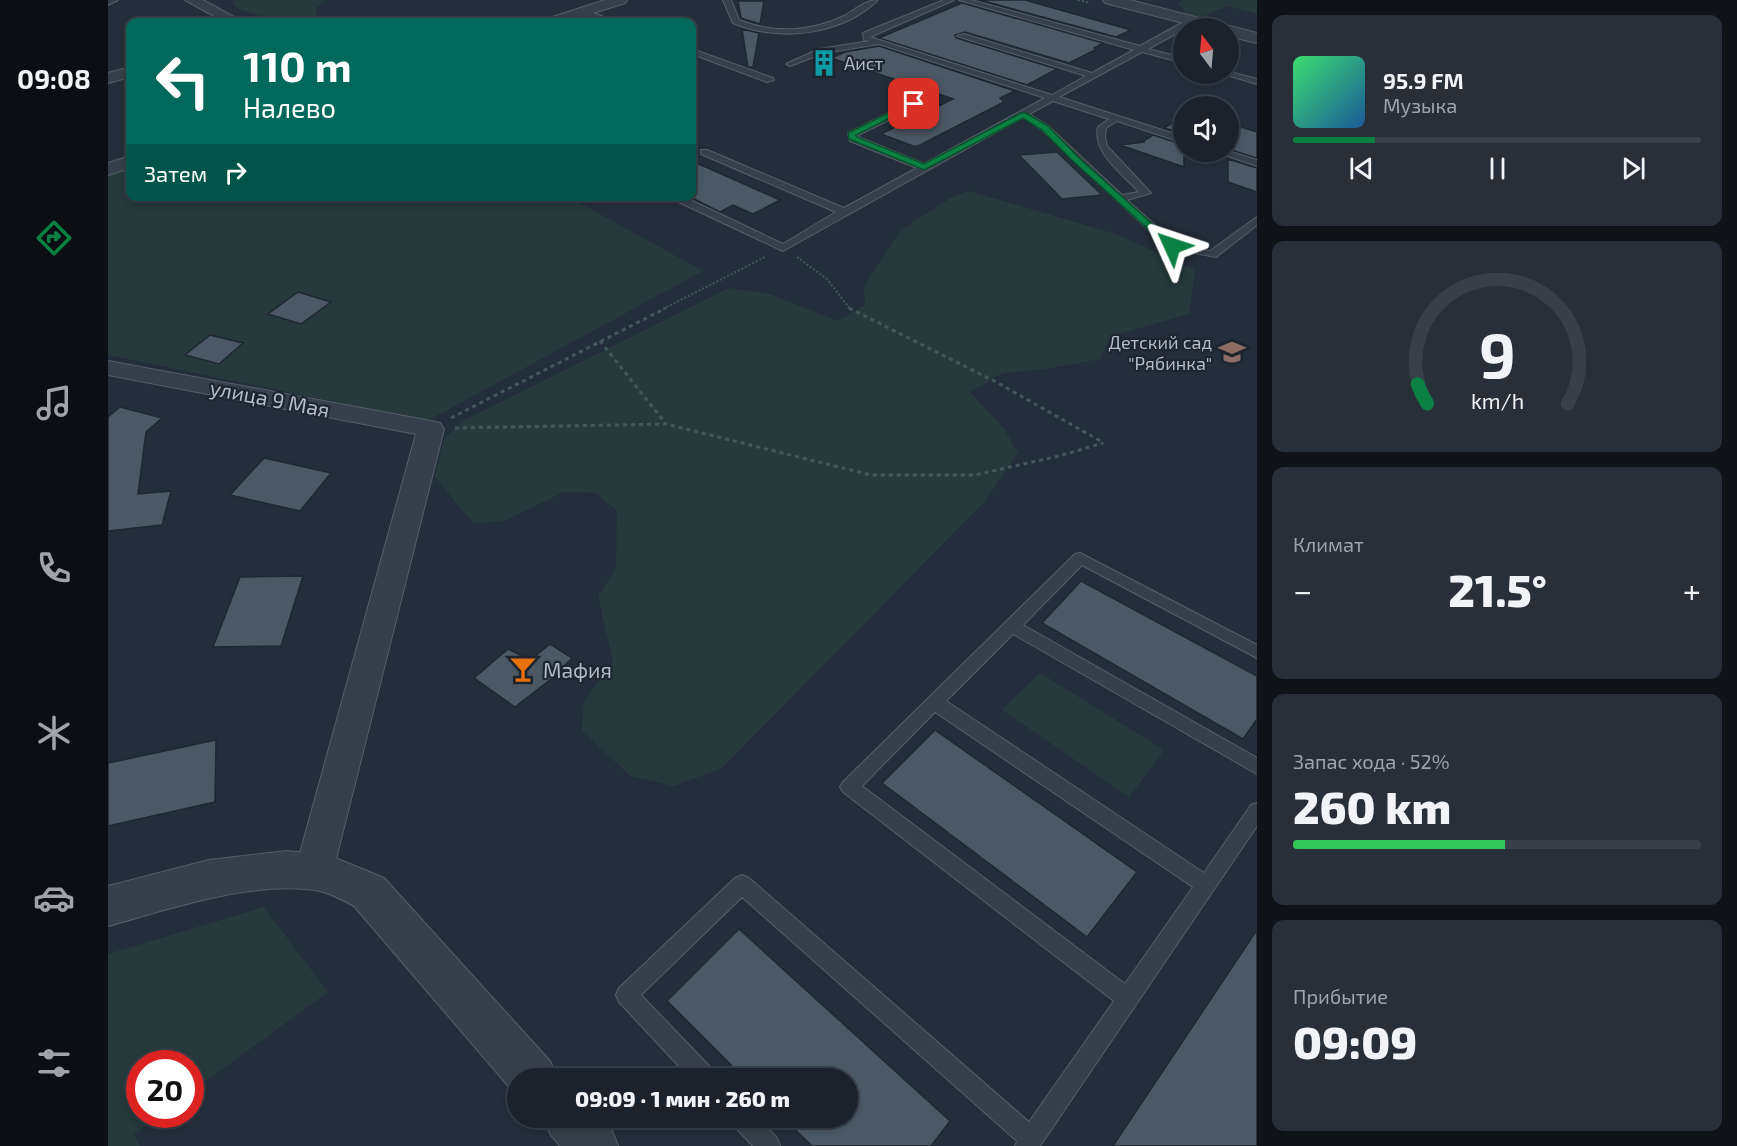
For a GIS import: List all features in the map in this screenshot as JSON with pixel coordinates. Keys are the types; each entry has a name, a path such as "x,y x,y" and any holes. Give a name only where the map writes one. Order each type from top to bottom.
{"street":[{"path":"192,0 228,18"},
{"path":"564,18 620,0"},
{"path":"1112,0 1181,18"},
{"path":"1239,34 1257,38"},
{"path":"108,78 126,73"},
{"path":"108,169 126,163"},
{"name":"улица 9 Мая","path":"108,368 431,429"},
{"path":"314,871 431,429"},
{"path":"108,906 237,874 314,871 344,879 369,892 524,1068"},
{"path":"576,1128 593,1146"}],"lane":[{"path":"727,0 736,21 755,29 774,32 832,23 863,10 874,0"},
{"path":"950,0 866,35 880,42 1173,136"},
{"path":"963,0 1173,58"},
{"path":"583,12 600,18"},
{"path":"684,201 783,248 844,212 1173,32"},
{"path":"961,36 1095,76"},
{"path":"790,64 822,51 880,42"},
{"path":"696,52 770,80"},
{"path":"917,64 1042,105"},
{"path":"1239,77 1257,82"},
{"path":"914,104 851,135 853,139 924,168"},
{"path":"1024,114 1045,128 1172,246 1212,255 1257,220"},
{"path":"1116,118 1102,127 1100,137 1103,147 1146,193 1119,199"},
{"path":"704,152 844,212"},
{"path":"1239,158 1257,163"},
{"path":"1128,999 849,787 1080,558 1257,652"},
{"path":"1011,626 1257,767"},
{"path":"934,702 1206,885"},
{"path":"696,1068 626,994 742,884 1028,1142 1257,811"},
{"path":"752,1128 769,1146"}],"path":[{"path":"783,248 827,279 851,310 998,383 1104,443 1059,456 975,474 871,475 666,424 431,429 783,248"},
{"path":"600,341 666,424"}],"green space":[{"path":"234,0 326,0 316,8 317,18 265,18 237,8 232,3"},
{"path":"1183,0 1257,0 1257,14 1228,6 1207,14 1205,17 1199,17 1184,13 1182,6 1177,4"},
{"path":"126,170 126,201 576,201 703,271 427,421 108,355 108,176"},
{"path":"969,191 1116,234 1195,270 1189,314 1111,336 1100,359 1053,368 1003,373 970,392 1004,429 1018,453 985,501 722,768 674,786 630,776 582,730 584,701 613,662 598,596 616,569 617,510 595,493 564,492 504,521 473,523 435,477 444,439 465,420 729,288 770,294 838,321 865,305 864,286 901,230 952,197"},
{"path":"1040,673 1164,750 1129,797 1002,710"},
{"path":"264,907 328,992 204,1083 204,1050 126,1050 126,1128 142,1128 134,1134 140,1146 108,1146 108,954"}],"building":[{"path":"980,0 1025,0 1131,30 1116,37"},
{"path":"738,1 764,1 760,24 741,18"},
{"path":"962,3 1103,43 1094,48 1097,49 1069,63 965,32 955,35 956,38 1057,69 1027,85 879,38"},
{"path":"742,29 759,33 753,67 748,67"},
{"path":"879,46 1015,91 1000,98 1004,102 918,146 913,146 881,134 953,99 831,58 845,52"},
{"path":"1173,123 1173,131 1164,128"},
{"path":"1239,126 1257,132 1257,158 1239,152"},
{"path":"1153,135 1173,141 1173,162 1184,162 1184,167 1120,145 1145,142 1142,142"},
{"path":"1057,152 1102,195 1062,199 1019,155"},
{"path":"1228,162 1238,162 1257,168 1257,192 1228,182"},
{"path":"696,163 780,200 753,214 733,205 720,212 696,200"},
{"path":"298,292 331,302 301,324 268,314"},
{"path":"210,335 243,343 219,364 185,355"},
{"path":"120,407 162,418 146,432 138,494 171,491 162,525 108,531 108,417"},
{"path":"264,458 331,473 300,511 230,495"},
{"path":"303,576 281,646 213,647 240,577"},
{"path":"1081,581 1257,676 1257,719 1243,739 1042,623"},
{"name":"Мафия","path":"550,644 572,658 551,679 515,707 474,678 508,649 530,660"},
{"path":"935,730 1137,872 1087,937 882,783"},
{"path":"216,740 215,802 108,826 108,763"},
{"path":"739,929 950,1121 931,1146 812,1146 793,1128 858,1128 858,1068 734,1068 667,1001"},
{"path":"1257,930 1257,1146 1113,1146"}],"place":[{"name":"Аист","path":"824,63"},
{"name":"Детский сад \"Рябинка\"","path":"1232,352"},
{"name":"Мафия","path":"523,669"}],"route":[{"path":"914,104 851,135 853,139 924,168 1024,114 1038,121 1056,141 1172,246"}]}
